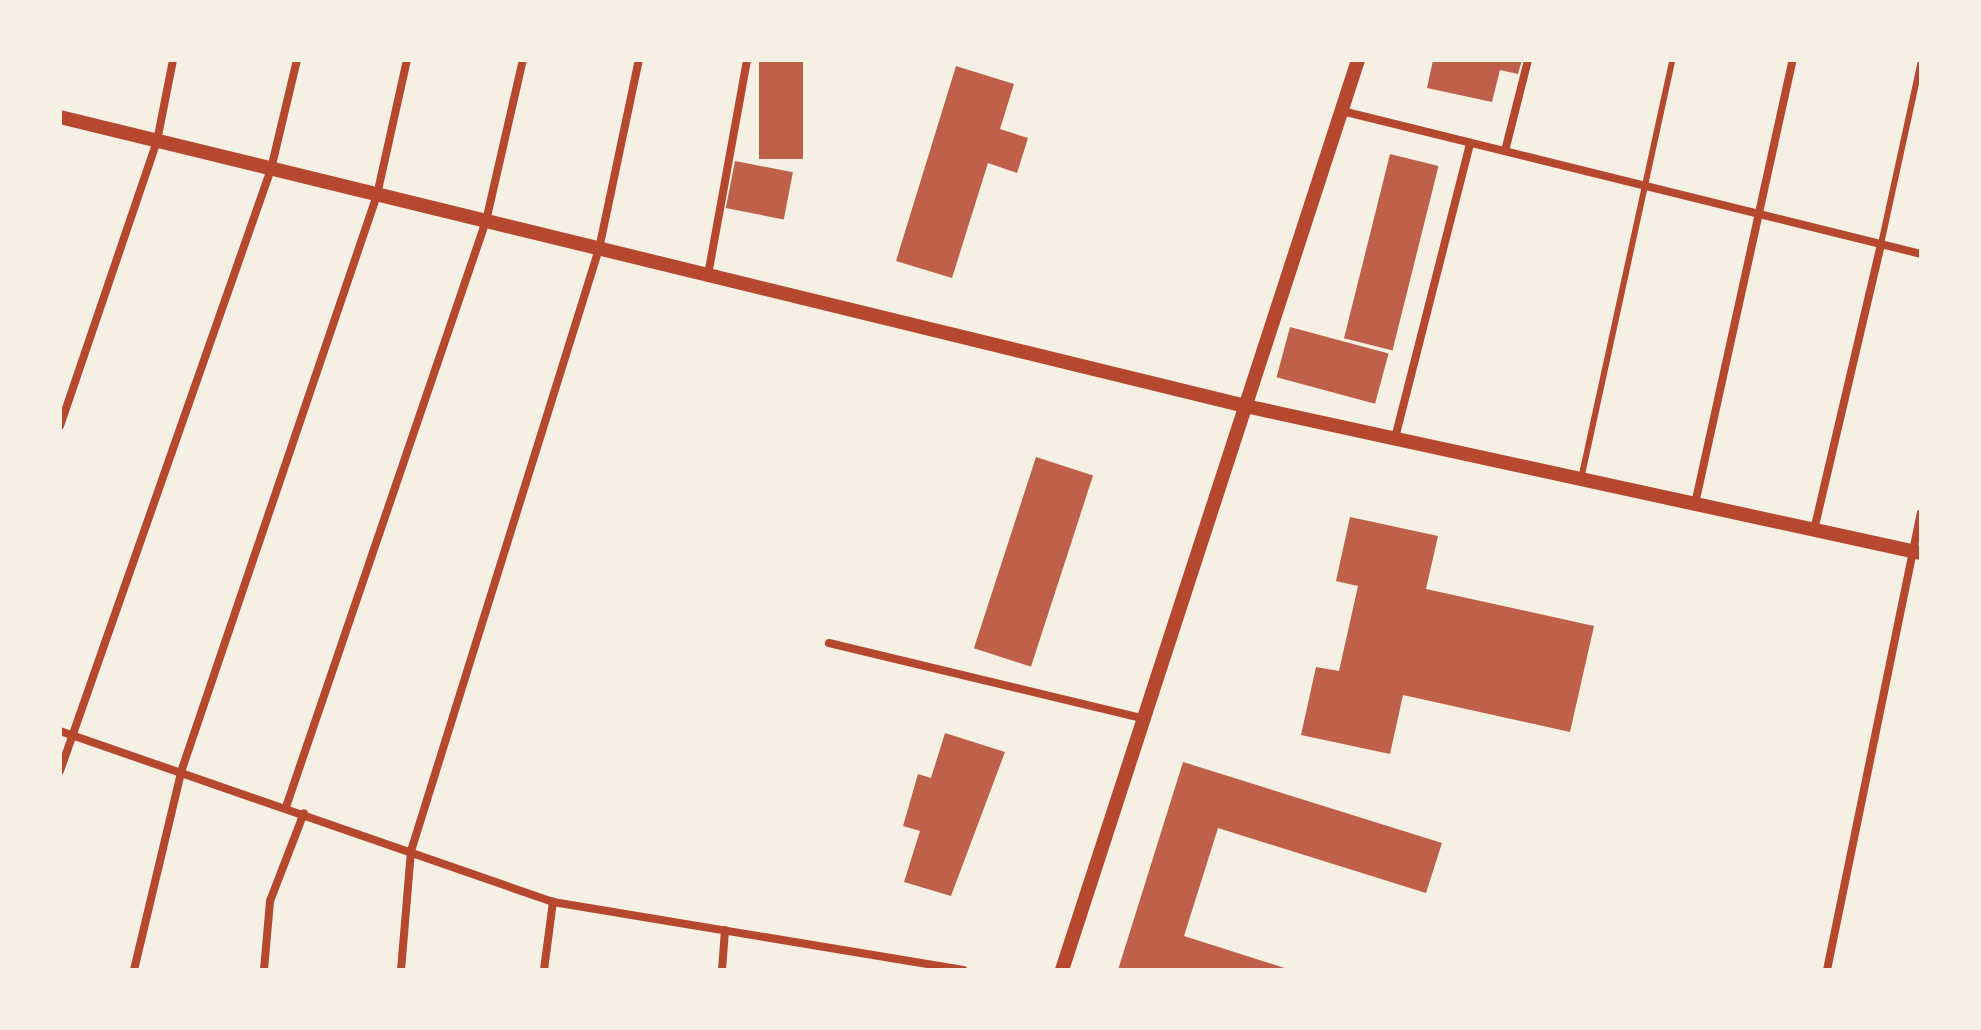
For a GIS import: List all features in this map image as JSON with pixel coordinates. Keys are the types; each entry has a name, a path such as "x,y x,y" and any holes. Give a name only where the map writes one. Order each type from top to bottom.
{"street":[{"path":"60,426 157,141 173,60"},
{"path":"60,771 271,169 297,60"},
{"path":"134,970 181,772 377,195 407,60"},
{"path":"286,807 486,221 523,60"},
{"path":"401,970 411,851 599,249 639,60"},
{"path":"708,275 747,60"},
{"path":"1062,970 1250,407 1358,60"},
{"path":"1505,151 1528,60"},
{"path":"1695,504 1793,60"},
{"path":"1342,111 1921,254"},
{"path":"60,117 1250,407 1916,552"},
{"path":"1395,438 1470,143"},
{"path":"1814,530 1881,244"},
{"path":"1827,970 1916,552 1921,514"},
{"path":"829,643 1146,719"},
{"path":"60,731 304,813 553,902 963,970"},
{"path":"264,970 270,901 304,813"},
{"path":"544,970 553,902"},
{"path":"722,970 725,930"}],"lane":[{"path":"1581,479 1672,60"},
{"path":"1881,244 1921,60"}],"building":[{"path":"759,60 803,60 803,159 759,159"},
{"path":"1433,60 1522,60 1518,74 1500,70 1492,102 1427,88"},
{"path":"956,66 1014,84 1000,129 1028,138 1017,173 988,163 952,278 896,261"},
{"path":"1390,154 1439,166 1393,350 1344,338"},
{"path":"735,161 793,172 784,219 726,208"},
{"path":"1290,327 1389,353 1375,404 1277,377"},
{"path":"1036,457 1093,476 1031,667 974,648"},
{"path":"1350,517 1438,536 1426,589 1594,626 1570,732 1403,695 1390,754 1301,735 1316,667 1339,671 1358,586 1336,581"},
{"path":"945,733 1005,752 951,896 904,882 920,831 903,826 918,774 931,778"},
{"path":"1183,762 1442,843 1426,893 1218,828 1184,936 1291,970 1118,970"}]}
